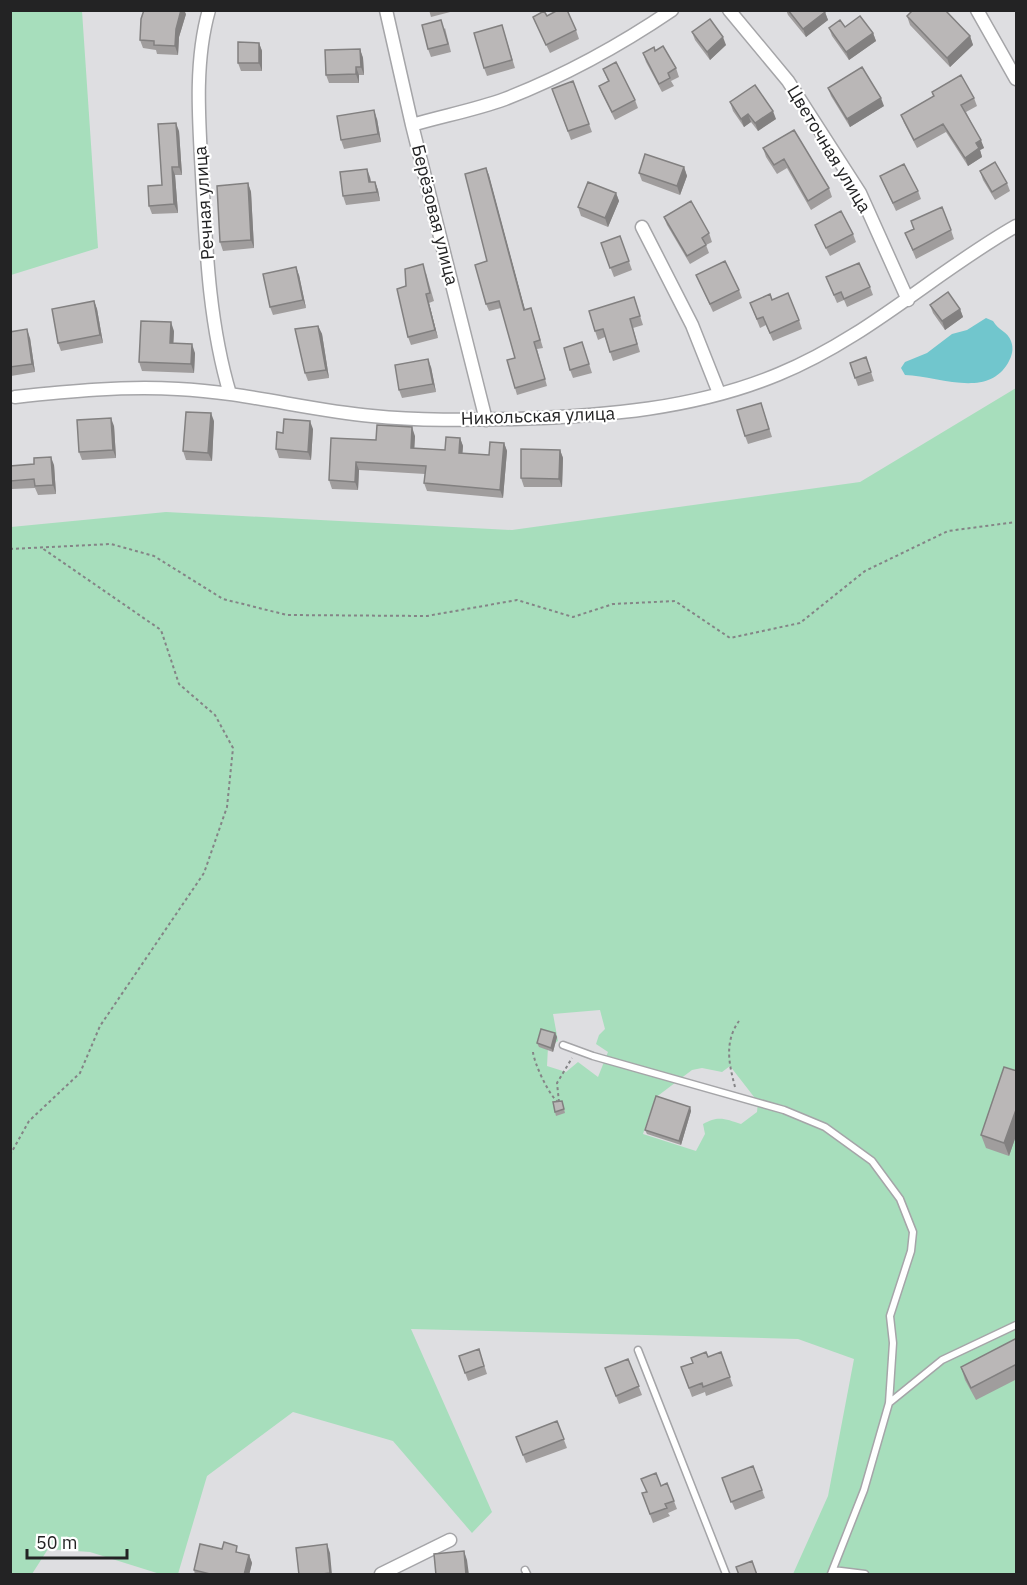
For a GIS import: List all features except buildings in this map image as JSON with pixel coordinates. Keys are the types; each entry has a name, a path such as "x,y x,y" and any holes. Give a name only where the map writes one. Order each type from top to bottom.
{"street":[{"name":"Речная улица","path":"209,10 203,31 199,125 204,218 221,362 230,393"},
{"name":"Берёзовая улица","path":"386,10 412,125 486,420"},
{"path":"412,125 503,99 569,71 628,40 672,10"},
{"name":"Цветочная улица","path":"729,10 788,81 860,193 909,300"},
{"path":"976,10 1017,79"},
{"name":"Никольская улица","path":"15,397 125,387 230,393 372,416 486,420 601,416 653,409 719,393 778,374 834,348 909,300 984,244 1017,226"},
{"path":"642,227 692,325 719,393"},
{"path":"381,1575 450,1540"}],"lane":[{"path":"563,1045 784,1110 825,1127 872,1161 900,1199 913,1232 911,1251 890,1316 892,1343 889,1403 864,1490 832,1572 865,1575"},
{"path":"889,1403 942,1360 1017,1325"},
{"path":"638,1350 726,1575"}],"path":[{"path":"10,549 111,544 154,556 223,599 287,615 427,616 518,600 573,617 613,604 675,601 730,638 800,623 865,571 948,531 1017,522"},
{"path":"10,1155 29,1120 80,1073 100,1026 204,873 227,807 233,748 215,715 179,684 161,630 42,548"},
{"path":"739,1021 733,1029 728,1046 740,1098"},
{"path":"533,1052 534,1064 554,1100 559,1103 557,1083 576,1050"}],"green space":[{"path":"11,10 82,11 98,248 11,275"},
{"path":"1016,388 1016,1574 793,1574 828,1496 854,1359 798,1339 411,1329 492,1512 472,1533 393,1441 293,1412 207,1476 178,1574 160,1574 90,1552 48,1549 32,1574 11,1574 11,527 166,512 512,530 860,482","holes":["600,1010 605,1029 599,1035 596,1044 608,1052 598,1077 578,1062 566,1072 547,1066 548,1047 558,1041 553,1014","730,1066 758,1102 757,1112 741,1124 726,1119 708,1121 703,1124 705,1134 696,1151 643,1134 655,1098 692,1070 702,1068 722,1072"]}],"water":[{"path":"986,318 993,321 1008,335 1012,344 1011,358 999,374 975,383 905,375 901,368 905,362 927,353 952,334 967,330"}]}
